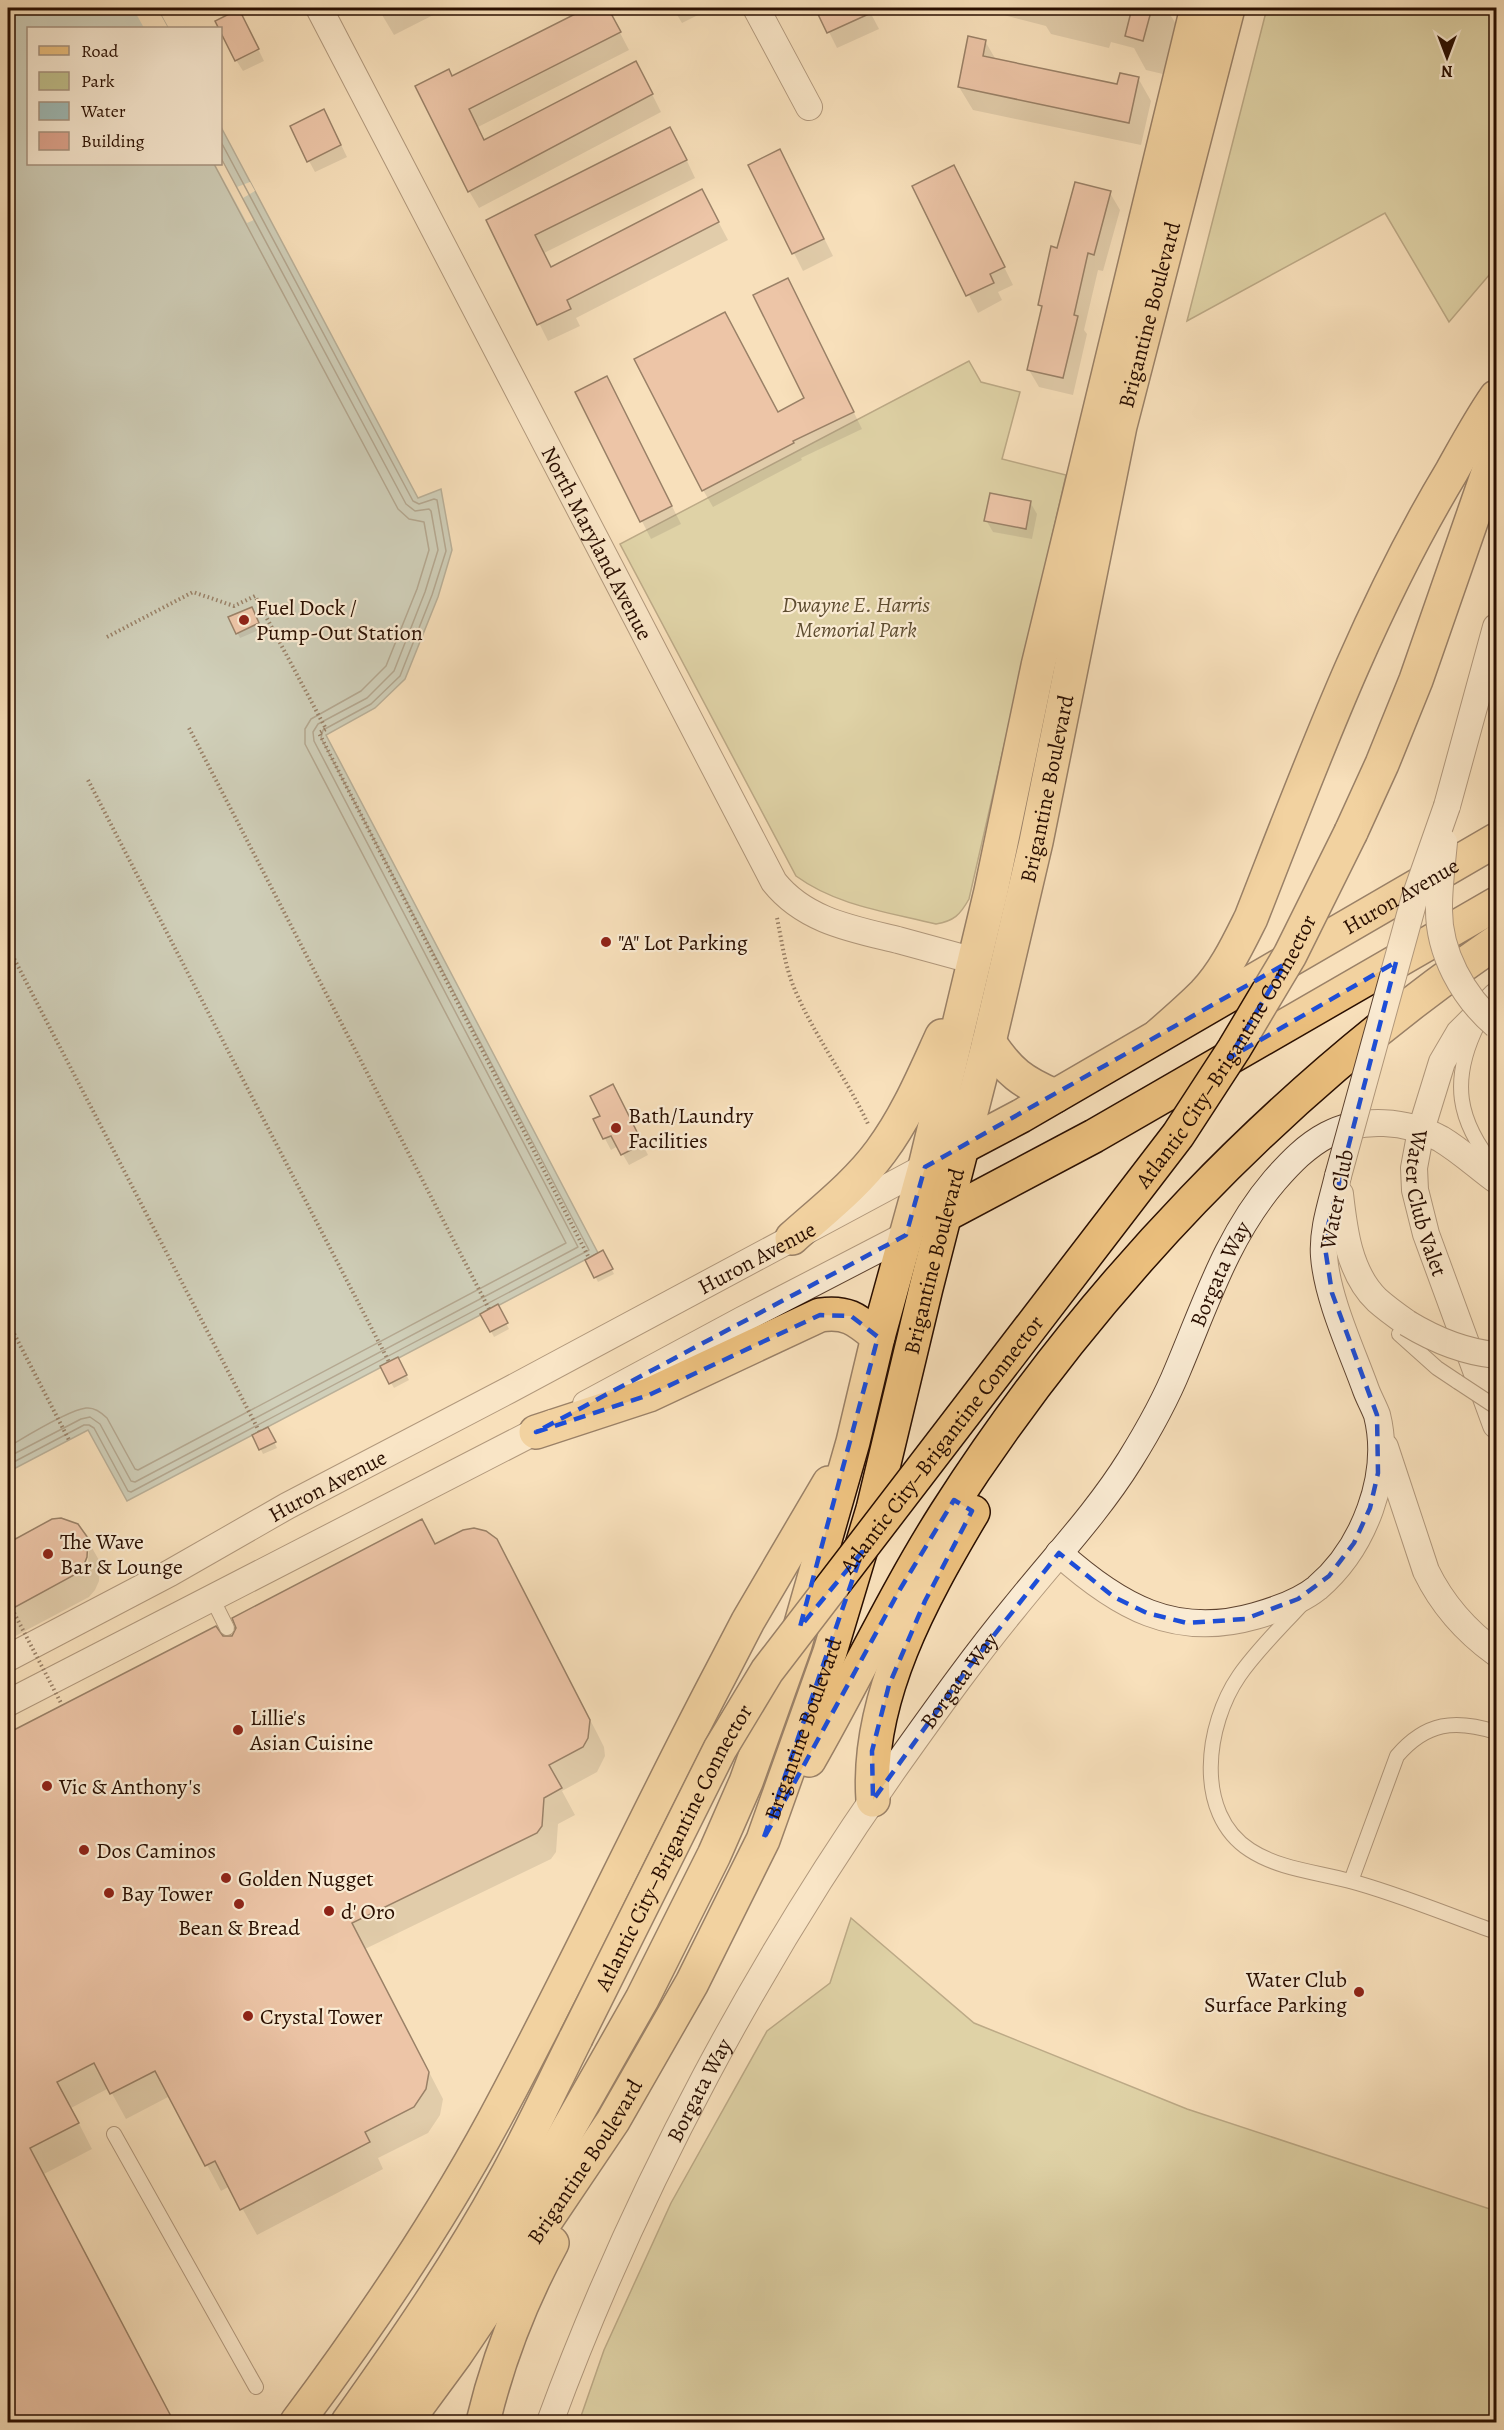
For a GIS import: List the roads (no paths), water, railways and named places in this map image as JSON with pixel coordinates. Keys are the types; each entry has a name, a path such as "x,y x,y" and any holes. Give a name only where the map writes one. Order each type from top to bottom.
{"main road":[{"name":"Brigantine Boulevard","path":"371,2422 454,2308 548,2163 600,2076 679,1927 714,1855 746,1782 795,1645 853,1442 878,1337 925,1167 973,969 1038,666 1197,8"},
{"name":"Brigantine Boulevard","path":"406,2422 456,2354 613,2121 692,1983 763,1840 830,1652 873,1509 944,1215 989,1042 1072,675 1120,426 1228,8"},
{"path":"1159,1035 1205,993 1225,966 1241,938 1251,918 1324,730 1373,619 1435,498 1497,397"},
{"name":"Atlantic City–Brigantine Connector","path":"348,2422 392,2359 503,2182 699,1789 744,1706 779,1654 1178,1135 1234,1049 1290,955 1387,754 1416,680 1497,450"},
{"path":"1038,666 1072,675"},
{"name":"Huron Avenue","path":"925,1167 1203,1012 1497,840"},
{"name":"Huron Avenue","path":"906,1235 1085,1141 1497,904"},
{"name":"Atlantic City–Brigantine Connector","path":"763,1840 825,1731 898,1591 947,1512 1004,1429 1061,1353 1164,1233 1275,1119 1411,1004 1497,942"},
{"path":"792,1239 881,1152 913,1097 973,969"},
{"path":"989,1042 1005,1065 1021,1080 1055,1096"},
{"path":"536,1432 649,1395 820,1315 831,1313 851,1316 878,1337"},
{"path":"873,1800 871,1774 876,1730 898,1660 943,1564 979,1500 1022,1434 1061,1353"},
{"path":"297,2422 383,2302 426,2236 492,2123 743,1631 853,1442"},
{"path":"483,2422 496,2374 518,2313 613,2121"}],"street":[{"name":"North Maryland Avenue","path":"319,8 774,882 792,902 825,920 973,969"},
{"path":"756,8 809,107"},
{"name":"Water Club","path":"1059,1553 1114,1597 1147,1613 1187,1623 1206,1624 1245,1619 1282,1606 1316,1589 1348,1552 1363,1526 1377,1482 1379,1456 1377,1415 1332,1293 1324,1257 1326,1225 1414,900 1447,806 1497,627"},
{"path":"1447,806 1439,908 1445,945 1453,969 1466,992 1482,1012 1497,1025"},
{"name":"Water Club Valet","path":"1495,997 1459,1033 1442,1062 1421,1130 1414,1168 1419,1211 1497,1425"},
{"name":"Borgata Way","path":"550,2422 620,2253 690,2107 780,1947 873,1800 968,1668 1108,1492 1148,1430 1178,1370 1218,1270 1232,1242 1268,1189 1307,1149 1330,1134 1344,1128 1377,1122 1421,1130 1449,1144 1497,1180"},
{"name":"Huron Avenue","path":"8,1658 208,1553 286,1506 509,1390 925,1167"},
{"path":"1338,1176 1343,1226 1359,1274 1376,1299 1403,1329 1457,1347 1497,1355"},
{"name":"Huron Avenue","path":"8,1703 536,1432 742,1320 906,1235"},
{"path":"1377,1415 1393,1474 1429,1578 1455,1615 1472,1633 1497,1653"}],"lane":[{"path":"1495,997 1469,1044 1460,1084 1463,1109 1473,1137 1497,1168"},
{"path":"1403,1329 1437,1368 1497,1407"},
{"path":"1316,1589 1252,1659 1239,1677 1221,1713 1212,1751 1213,1790 1224,1824 1236,1839 1250,1850 1277,1862 1351,1881 1497,1932"},
{"path":"212,1598 227,1628"},
{"path":"1351,1881 1397,1756 1408,1743 1429,1730 1449,1724 1464,1723 1497,1732"},
{"path":"114,2134 256,2387"}],"water":[{"path":"8,8 157,8 167,27 27,27 27,165 222,165 222,129 418,498 441,489 452,550 438,597 405,679 375,708 326,735 598,1253 127,1501 88,1430 8,1472"}],"place":[{"name":"Fuel Dock / Pump-Out Station","path":"244,620"},
{"name":"\"A\" Lot Parking","path":"606,942"},
{"name":"Bath/Laundry Facilities","path":"616,1128"},
{"name":"The Wave Bar & Lounge","path":"48,1554"},
{"name":"Lillie's Asian Cuisine","path":"238,1730"},
{"name":"Vic & Anthony's","path":"47,1786"},
{"name":"Dos Caminos","path":"84,1850"},
{"name":"Golden Nugget","path":"226,1878"},
{"name":"Bay Tower","path":"109,1893"},
{"name":"Bean & Bread","path":"239,1904"},
{"name":"d' Oro","path":"329,1911"},
{"name":"Water Club Surface Parking","path":"1359,1992"},
{"name":"Crystal Tower","path":"248,2016"}],"park label":[{"name":"Dwayne E. Harris Memorial Park","path":"856,616"}]}
